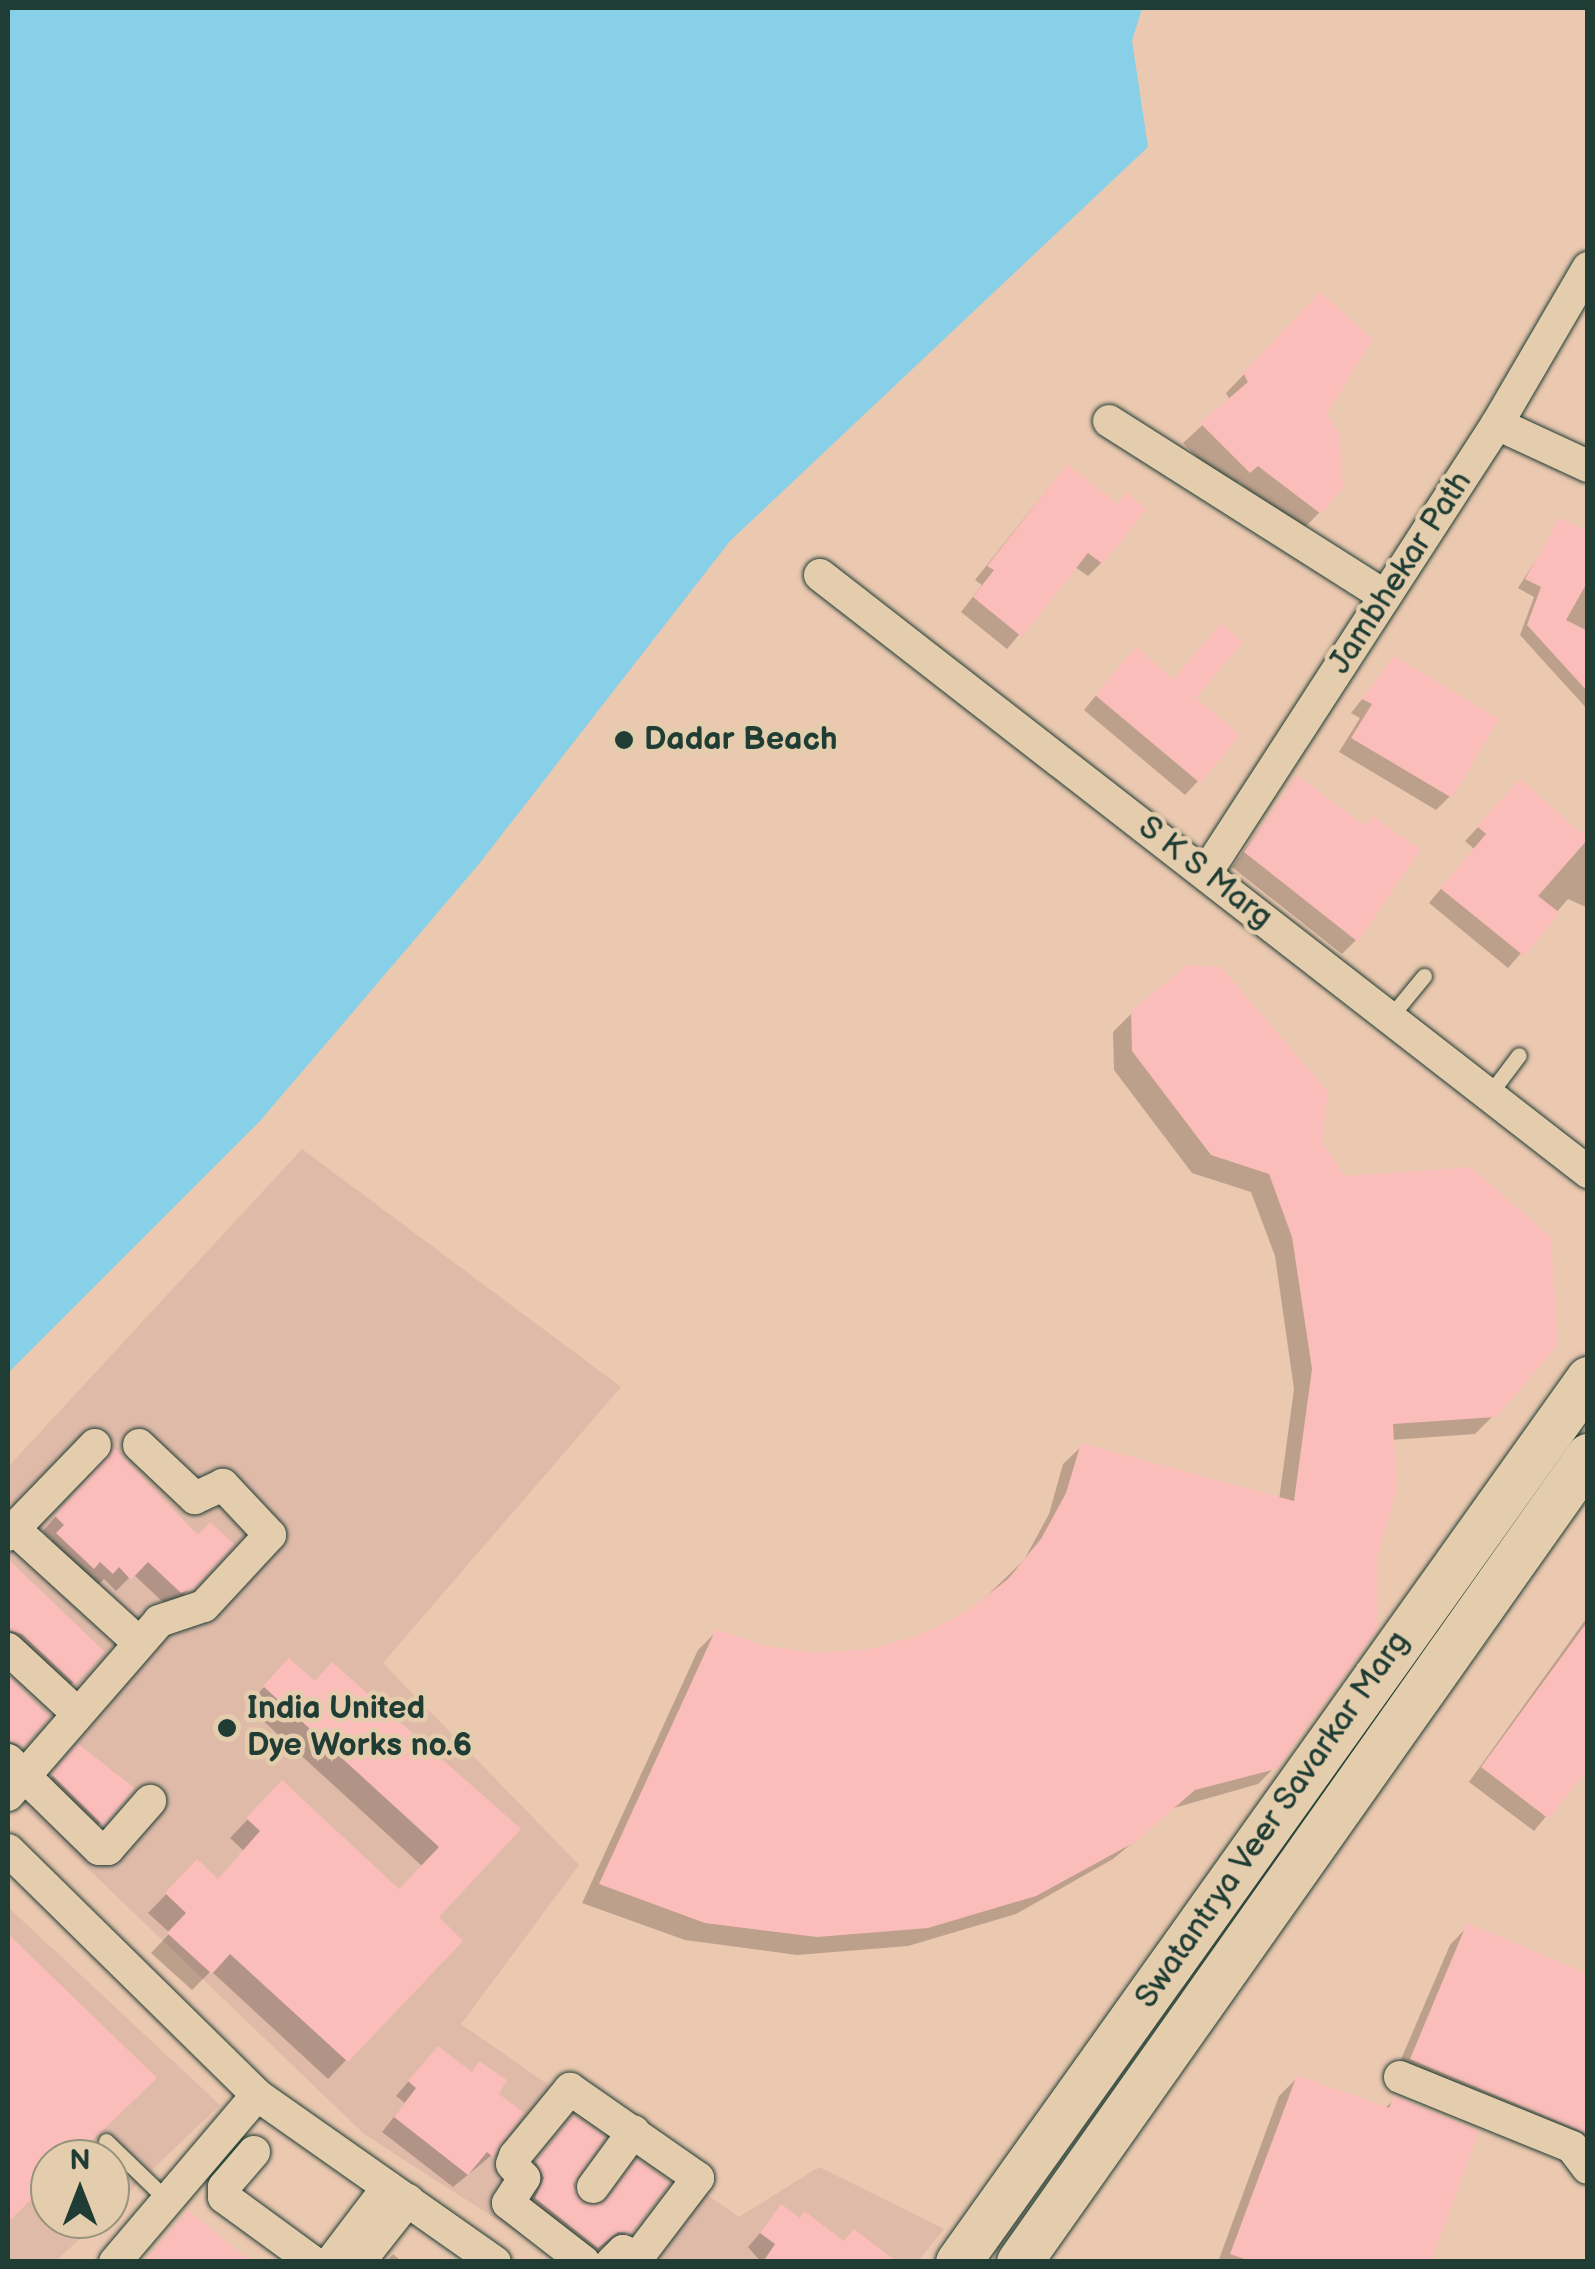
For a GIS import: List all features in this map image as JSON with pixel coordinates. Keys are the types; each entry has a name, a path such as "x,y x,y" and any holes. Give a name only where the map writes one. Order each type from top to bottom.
{"main road":[{"name":"Swatantrya Veer Savarkar Marg","path":"958,2262 1588,1379"},
{"name":"Swatantrya Veer Savarkar Marg","path":"1019,2262 1588,1456"}],"street":[{"name":"Jambhekar Path","path":"1206,873 1497,424 1588,268"},
{"path":"1109,421 1385,596"},
{"path":"1497,424 1588,466"},
{"name":"S K S Marg","path":"820,575 1585,1161"},
{"path":"95,1444 11,1532 138,1642"},
{"path":"139,1444 195,1498 223,1485 270,1535 204,1606 158,1621 77,1714 13,1777 104,1850 150,1801"},
{"path":"8,1649 77,1714"},
{"path":"10,1858 257,2095 398,2194 477,2256"},
{"path":"1400,2077 1572,2148 1588,2168"},
{"path":"584,2262 547,2250 509,2206 524,2178 512,2164 514,2156 570,2089 696,2175 697,2183 638,2257 623,2251 612,2262"},
{"path":"114,2262 257,2095"},
{"path":"593,2188 634,2131"},
{"path":"254,2152 224,2187 224,2197 313,2262"},
{"path":"330,2262 398,2194"},
{"path":"359,2262 398,2194"}],"lane":[{"path":"1392,1016 1424,976"},
{"path":"1491,1092 1519,1054"},
{"path":"130,2163 168,2200"}],"shaded area":[{"name":"India United Dye Works no.6","path":"302,1149 621,1387 383,1663 579,1865 461,2024 739,2217 819,2167 944,2229 918,2261 561,2261 364,2134 8,1792 8,1467"},
{"path":"8,1907 220,2105 130,2191 130,2139 30,2139 30,2239 80,2239 56,2261 8,2261"}],"water":[{"path":"8,8 1142,8 1132,41 1148,147 730,541 479,864 260,1121 8,1373"}],"building":[{"path":"1320,292 1373,339 1327,414 1339,434 1343,488 1321,514 1258,466 1250,473 1200,423 1248,382 1243,373"},
{"path":"1067,464 1118,504 1126,492 1147,509 1103,564 1088,553 1022,637 973,597 994,570 987,566"},
{"path":"1560,517 1588,532 1588,581 1566,620 1588,631 1588,692 1527,625 1541,587 1525,579"},
{"path":"1221,623 1243,642 1196,698 1240,735 1200,783 1095,695 1136,647 1173,679"},
{"path":"1394,656 1499,719 1452,798 1351,738 1372,704 1362,699"},
{"path":"1297,775 1365,826 1372,816 1421,849 1358,942 1244,852"},
{"path":"1520,779 1588,839 1538,896 1560,913 1524,956 1440,888 1486,834 1477,826"},
{"path":"1187,965 1221,967 1328,1092 1322,1142 1345,1176 1471,1167 1551,1237 1558,1345 1496,1417 1393,1424 1397,1489 1377,1558 1377,1630 1276,1769 1195,1790 1135,1842 1036,1896 928,1928 817,1937 705,1923 599,1884 716,1629 765,1646 818,1653 870,1649 920,1635 967,1611 1008,1579 1041,1539 1066,1493 1081,1443 1294,1501 1312,1369 1292,1237 1269,1174 1211,1155 1132,1051 1131,1011"},
{"path":"114,1448 198,1535 210,1522 234,1544 193,1589 181,1593 148,1562 131,1580 119,1567 113,1574 100,1562 94,1569 56,1533 64,1525 55,1516"},
{"path":"8,1559 105,1652 75,1684 22,1634 8,1630"},
{"path":"1588,1621 1588,1769 1549,1819 1481,1767"},
{"path":"289,1658 315,1681 332,1662 521,1829 439,1917 463,1941 348,2062 230,1954 212,1974 167,1933 186,1913 165,1893 197,1859 218,1879 260,1831 246,1818 282,1780 399,1889 439,1847 263,1686"},
{"path":"8,1676 49,1717 23,1747 8,1741"},
{"path":"78,1744 135,1788 103,1825 52,1775"},
{"path":"1467,1923 1588,1974 1588,2134 1410,2059"},
{"path":"8,1934 157,2078 94,2139 30,2139 30,2201 8,2222"},
{"path":"438,2046 472,2072 479,2061 507,2080 499,2094 524,2113 493,2157 487,2152 468,2175 394,2117 416,2088 408,2081"},
{"path":"1297,2075 1389,2108 1394,2096 1479,2131 1431,2262 1253,2262 1230,2254"},
{"path":"574,2116 605,2137 573,2184 582,2204 602,2205 637,2160 669,2183 631,2233 618,2232 598,2248 535,2198 544,2178 536,2162"},
{"path":"781,2204 800,2218 804,2211 844,2241 854,2229 897,2262 763,2262 775,2244 760,2233"},
{"path":"188,2210 251,2262 144,2262"}],"place":[{"name":"Dadar Beach","path":"624,740"},
{"name":"India United Dye Works no.6","path":"227,1728"}]}
